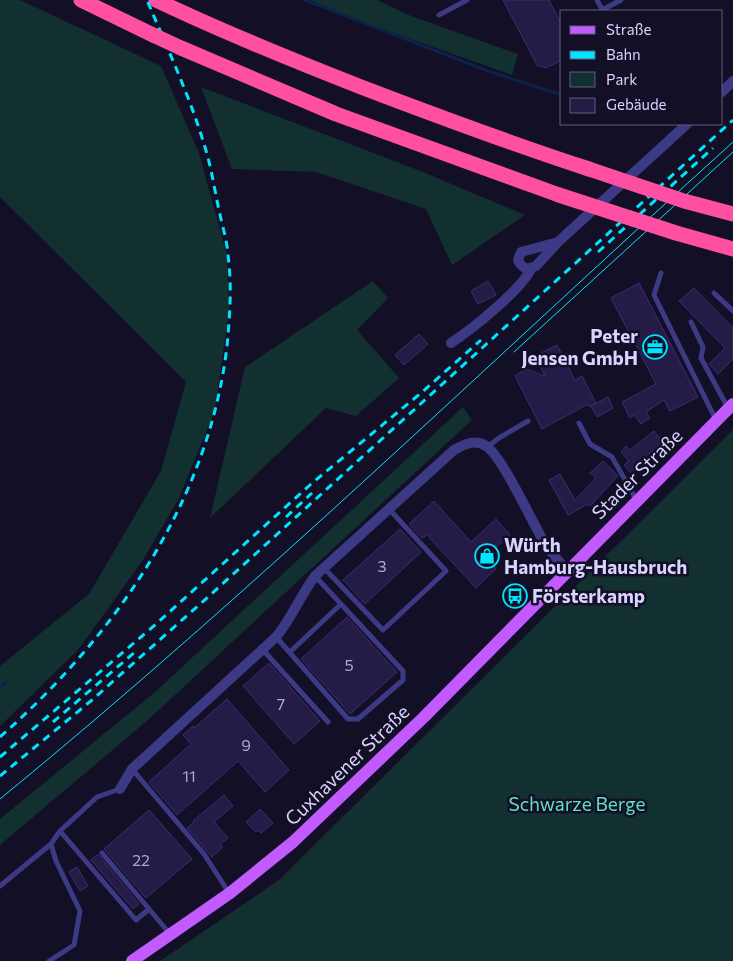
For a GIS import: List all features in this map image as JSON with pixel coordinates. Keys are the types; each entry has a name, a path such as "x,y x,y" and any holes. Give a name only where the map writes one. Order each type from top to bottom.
{"highway":[{"path":"81,0 181,48 336,114 559,195 676,233 733,249"},
{"path":"159,2 300,63 475,130 684,201 733,214"}],"main road":[{"name":"Stader Straße","path":"568,571 731,406"},
{"name":"Cuxhavener Straße","path":"132,961 230,893 275,858 314,824 437,704 568,571"}],"street":[{"path":"723,91 733,82"},
{"path":"451,343 503,301 527,276 530,269 558,242 686,125"},
{"path":"530,269 526,269 520,264 518,260 520,252 558,242"},
{"path":"120,789 132,769 276,637 287,624 315,576 454,450 465,444 474,442 487,447 496,456 549,550 568,571"}],"lane":[{"path":"439,15 467,0"},
{"path":"613,2 621,0"},
{"path":"661,273 654,295 716,421"},
{"path":"714,293 733,311"},
{"path":"691,322 704,347 701,358 731,406"},
{"path":"487,447 528,421"},
{"path":"579,423 590,444 612,457 638,501"},
{"path":"324,568 383,630 446,571 389,509"},
{"path":"276,637 348,719 358,719 403,680 403,671 315,576"},
{"path":"290,652 341,604"},
{"path":"262,649 328,722"},
{"path":"132,769 204,854 230,893"},
{"path":"0,886 51,844 60,831 96,797 120,789"},
{"path":"60,831 136,920 149,909"},
{"path":"49,961 74,945 80,911 56,861 51,844"},
{"path":"102,852 170,934"}],"green space":[{"path":"0,0 20,0 161,66 199,153 227,255 229,310 215,410 179,498 143,560 78,650 0,726 0,666 89,594 161,471 186,382 0,197"},
{"path":"310,0 377,0 411,16 518,54 512,75 351,18"},
{"path":"201,87 423,172 525,215 452,265 426,209 316,172 232,169"},
{"path":"373,281 388,298 357,330 399,378 356,416 326,408 210,518 245,367"},
{"path":"463,407 472,420 148,720 0,845 0,819 155,692"},
{"name":"Schwarze Berge","path":"733,430 733,961 160,961 279,880"}],"building":[{"path":"503,0 549,0 560,21 560,61 546,68 537,65"},
{"path":"488,281 496,295 478,304 471,291"},
{"name":"Peter Jensen GmbH","path":"639,283 698,397 670,411 664,400 646,412 650,418 641,424 634,415 630,418 622,402 656,384 611,298"},
{"path":"694,288 733,328 733,359 718,374 709,364 725,348 679,301"},
{"path":"419,334 428,344 404,365 395,355"},
{"path":"557,345 575,380 582,376 596,403 589,407 588,404 542,429 515,376 526,369 545,376 535,356"},
{"path":"608,397 613,408 597,417 591,406"},
{"path":"654,431 663,442 644,458 647,461 633,475 624,465 629,461 621,452 626,446 630,450"},
{"path":"603,461 618,476 590,506 588,504 568,515 549,480 560,474 575,500 596,478 590,473"},
{"path":"434,501 471,542 496,519 510,535 485,557 496,569 476,588 427,535 422,538 409,524"},
{"path":"400,529 421,552 365,604 343,580"},
{"path":"347,617 397,672 350,714 301,659"},
{"path":"269,663 320,721 294,744 243,686"},
{"path":"227,699 289,770 265,792 238,761 177,815 149,782 191,744 183,735 193,726 194,728"},
{"path":"224,795 233,806 214,822 228,838 220,844 223,847 212,857 187,828"},
{"path":"260,809 273,823 261,833 258,830 256,832 246,822"},
{"path":"149,810 192,859 146,898 104,849"},
{"path":"98,854 139,904 133,909 91,860"},
{"path":"77,867 88,886 80,891 69,872"}],"waterway":[{"path":"305,0 488,71 560,94"},
{"path":"0,687 6,682"}],"tram line":[{"path":"0,799 188,640 371,475 733,142"},
{"path":"514,352 733,152"}],"railway":[{"path":"0,737 42,698 81,655 118,610 150,562 178,511 200,458 217,403 227,346 230,311 227,244 201,134 147,0"},
{"path":"0,776 92,700 208,597 733,120"},
{"path":"598,252 713,148"},
{"path":"0,757 155,625 311,484 421,393 481,340"},
{"path":"286,517 312,493"},
{"path":"53,722 135,652"}],"place":[{"name":"Peter Jensen GmbH","path":"655,347"},
{"name":"Würth Hamburg-Hausbruch","path":"487,556"},
{"name":"Försterkamp","path":"515,596"}]}
